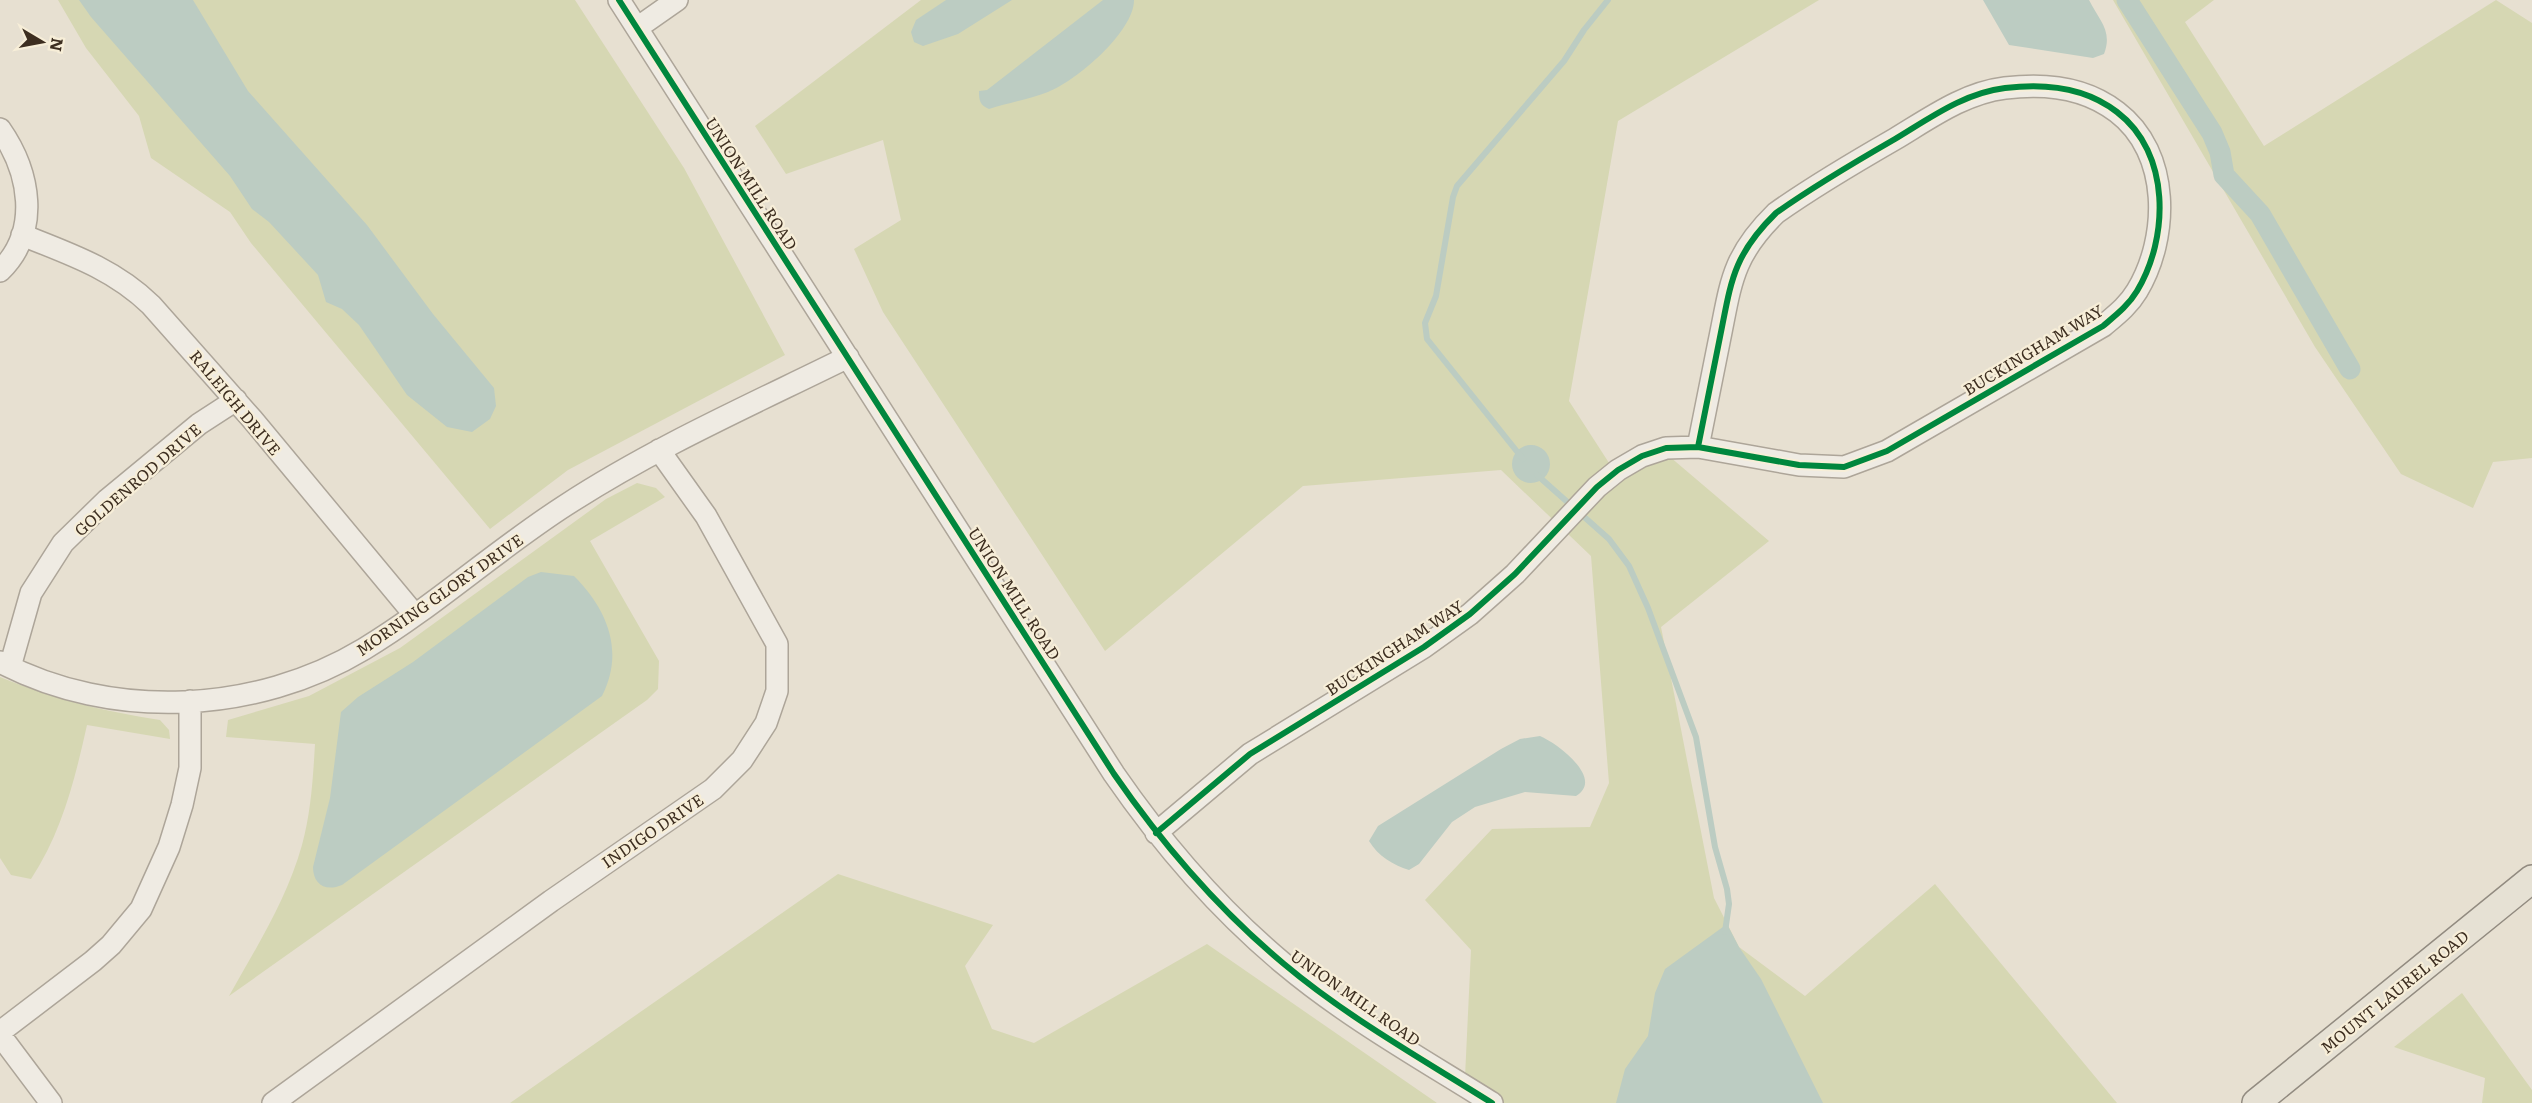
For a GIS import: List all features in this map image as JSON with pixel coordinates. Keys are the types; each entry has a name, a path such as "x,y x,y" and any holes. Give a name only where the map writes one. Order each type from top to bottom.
{"main road":[{"name":"MOUNT LAUREL ROAD","path":"2256,1103 2532,879"}],"street":[{"name":"UNION MILL ROAD","path":"619,0 1114,774 1156,833 1221,907 1285,965 1339,1005 1492,1103"},
{"path":"637,28 677,0"},
{"name":"BUCKINGHAM WAY","path":"1156,833 1250,754 1424,647 1470,614 1515,574 1597,487 1618,470 1642,456 1666,448 1698,447 1799,465 1844,467 1887,451 2103,326 2122,311 2148,270 2160,221 2156,173 2148,150 2119,113 2098,100 2077,91 2055,86 2005,88 1981,93 1938,112 1776,213 1759,230 1735,269 1723,313 1698,447"},
{"path":"0,129 22,168 27,211 22,235 15,252 0,271"},
{"name":"RALEIGH DRIVE","path":"22,235 98,266 134,289 169,324 236,400 414,614"},
{"name":"MORNING GLORY DRIVE","path":"5,664 53,685 79,692 133,700 190,701 264,690 314,673 363,649 566,505 659,450 848,357"},
{"name":"GOLDENROD DRIVE","path":"5,664 31,593 63,543 107,500 199,424 236,400"},
{"name":"INDIGO DRIVE","path":"273,1103 584,877 713,789 742,760 766,723 777,691 777,644 706,516 659,450"},
{"path":"51,1103 0,1033 93,961 111,945 141,909 165,857 182,805 190,768 190,701"}],"green space":[{"path":"58,0 575,0 684,168 785,355 568,470 490,529 251,243 230,212 151,158 139,116 86,48"},
{"path":"921,0 1819,0 1618,121 1569,401 1611,466 1656,445 1769,541 1661,627 1714,898 1739,947 1805,996 1935,884 2117,1103 1504,1103 1465,1077 1471,950 1425,900 1492,829 1590,827 1609,783 1591,556 1501,470 1303,486 1105,651 883,312 854,249 901,220 883,140 786,174 755,126"},
{"path":"2113,0 2214,0 2185,22 2264,146 2496,0 2532,23 2532,458 2493,462 2473,508 2401,474 2315,347"},
{"path":"637,483 656,488 665,497 590,541 659,661 658,689 647,700 229,996 270,923 296,865 308,820 315,744 226,737 228,720 309,696 400,648 606,499"},
{"path":"0,677 78,703 160,720 169,730 170,739 87,725 66,805 51,843 31,879 11,875 0,858"},
{"path":"838,874 993,925 965,966 992,1029 1034,1043 1207,944 1437,1103 510,1103"},
{"path":"2462,993 2532,1090 2532,1103 2482,1103 2485,1078 2394,1047"}],"shaded area":[{"path":"79,0 193,0 248,91 367,225 433,314 494,388 496,406 490,419 472,432 447,427 407,395 359,325 342,309 326,302 318,275 269,222 252,209 230,176 91,17"},
{"path":"946,0 1012,0 958,34 923,46 914,42 911,32 916,20"},
{"path":"1103,0 1134,0 1131,13 1124,26 1102,54 1073,77 1048,92 989,109 982,104 979,91 987,90"},
{"path":"1983,0 2089,0 2106,32 2104,54 2093,58 2009,45"},
{"path":"1531,445 1544,451 1550,464 1544,477 1531,483 1518,477 1512,464 1518,451"},
{"path":"541,572 574,576 596,602 609,632 612,647 609,679 602,696 342,885 330,888 321,885 315,878 313,867 330,798 341,712 358,697 413,662 528,577"},
{"path":"1540,736 1567,754 1582,771 1585,780 1583,789 1576,796 1525,792 1475,807 1452,822 1419,864 1409,870 1386,859 1369,841 1378,826 1501,749 1520,739"},
{"path":"1727,924 1739,947 1761,979 1823,1103 1616,1103 1625,1069 1648,1036 1655,993 1665,969"}],"waterway":[{"path":"1523,459 1427,339 1425,323 1436,296 1453,197 1457,186 1564,61 1584,30 1608,0"},
{"path":"2127,0 2212,133 2220,152 2224,175 2260,214 2350,369"},
{"path":"1537,475 1609,539 1629,566 1648,608 1696,737 1715,847 1727,889 1729,904 1725,932"}],"cycle path":[{"path":"619,0 1114,774 1152,826 1214,898 1284,964 1359,1020 1492,1103"},
{"path":"1156,833 1250,754 1424,647 1470,614 1515,574 1597,487 1618,470 1642,456 1666,448 1698,447 1799,465 1844,467 1887,451 2103,326 2126,306 2137,291 2148,270 2159,222 2159,197 2155,173 2147,150 2135,129 2105,104 2078,92 2035,86 1990,91 1975,95 1934,115 1835,174 1776,213 1750,244 1735,272 1698,447"}]}
